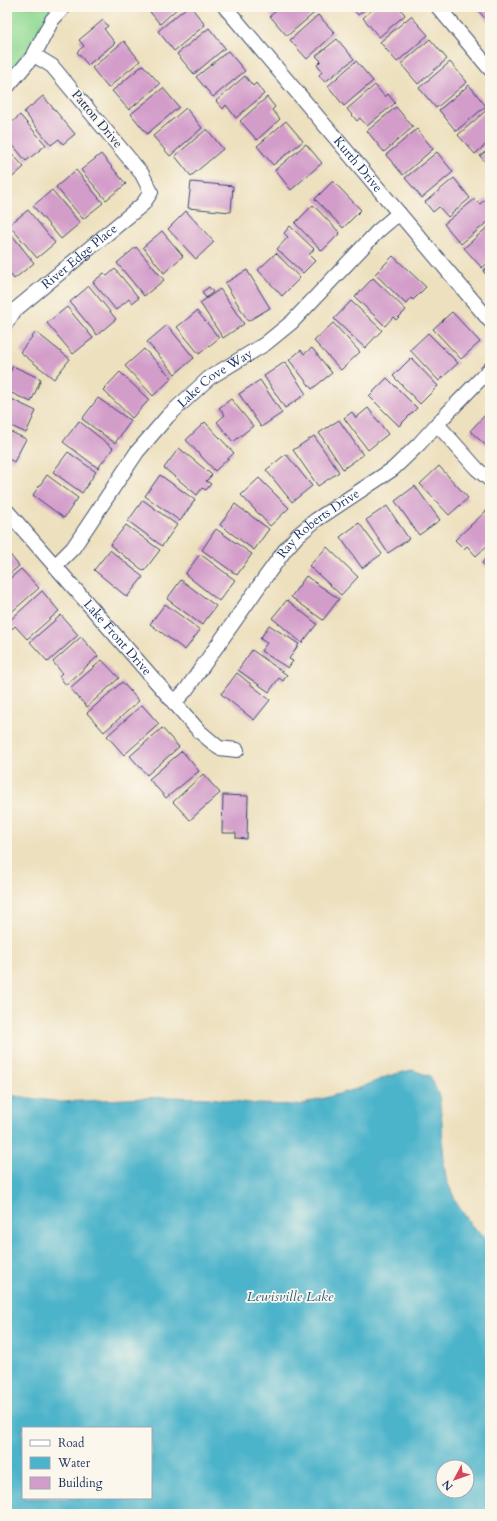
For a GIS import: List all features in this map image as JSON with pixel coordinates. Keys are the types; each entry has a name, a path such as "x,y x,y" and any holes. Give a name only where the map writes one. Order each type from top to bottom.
{"street":[{"path":"7,87 34,54 52,20 64,7"},
{"name":"Kurth Drive","path":"226,7 490,321"},
{"path":"438,7 490,69"},
{"name":"Patton Drive","path":"34,54 52,66 142,174 151,192"},
{"name":"River Edge Place","path":"7,322 15,310 142,204 151,192"},
{"name":"Lake Cove Way","path":"55,566 73,548 137,452 168,416 209,378 265,344 292,322 378,231 399,213"},
{"name":"Ray Roberts Drive","path":"174,702 186,690 272,567 298,535 316,520 393,469 419,444 490,369"},
{"path":"437,424 477,469 490,480"},
{"name":"Lake Front Drive","path":"7,511 199,731 219,748 237,750"}],"green space":[{"path":"7,7 52,7 26,53 7,77"}],"water":[{"name":"Lewisville Lake","path":"412,1070 430,1076 439,1096 446,1179 457,1204 472,1226 490,1242 490,1514 7,1514 7,1095 61,1102 168,1097 210,1098 257,1104 300,1105 360,1088 388,1076"}],"building":[{"path":"146,7 179,7 160,24"},
{"path":"187,7 191,7 205,25 174,51 158,31"},
{"path":"281,7 315,7 318,10 287,36 270,16"},
{"path":"351,7 368,7 358,15"},
{"path":"375,7 399,7 405,15 379,37 363,18"},
{"path":"475,7 490,7 490,24"},
{"path":"318,15 335,33 307,59 290,40"},
{"path":"411,16 428,35 397,62 380,42"},
{"path":"103,20 108,26 104,29 115,43 88,65 77,52 84,46 79,40"},
{"path":"209,28 225,48 194,74 177,54"},
{"path":"337,39 354,59 325,82 319,75 322,72 317,65 321,61 316,56"},
{"path":"430,39 447,59 418,84 401,64"},
{"path":"124,41 140,61 108,88 92,68"},
{"path":"228,51 245,71 213,97 196,77"},
{"path":"356,61 373,81 344,106 328,86"},
{"path":"450,62 467,82 436,108 419,88"},
{"path":"143,65 160,84 129,110 112,91"},
{"path":"245,76 253,86 256,83 264,94 236,118 226,105 223,109 216,101"},
{"path":"375,85 385,97 388,94 395,103 367,126 360,118 357,121 347,109"},
{"path":"469,85 486,106 456,131 439,110"},
{"path":"163,88 179,107 147,134 131,114"},
{"path":"43,96 75,134 63,144 59,139 51,145 24,112"},
{"path":"267,97 275,107 272,110 280,119 257,140 240,121"},
{"path":"396,107 413,127 384,152 367,131"},
{"path":"186,108 202,128 170,156 153,136"},
{"path":"489,108 490,141 475,154 458,135"},
{"path":"20,115 46,145 26,161 7,138 7,127"},
{"path":"286,121 303,141 273,165 257,146"},
{"path":"207,129 223,149 191,176 175,156"},
{"path":"417,129 433,149 403,175 386,155"},
{"path":"306,144 322,163 291,190 275,170"},
{"path":"7,148 24,167 7,182"},
{"path":"490,148 490,167 480,156"},
{"path":"437,152 453,172 422,198 405,178"},
{"path":"101,154 126,184 106,200 81,170"},
{"path":"76,170 103,203 83,219 56,187"},
{"path":"454,178 470,198 448,217 439,207 433,212 425,202"},
{"path":"333,181 361,210 343,228 315,199"},
{"path":"191,182 233,186 231,212 188,208"},
{"path":"52,190 80,223 61,239 33,206"},
{"path":"475,199 480,204 486,199 490,203 490,212 488,214 490,216 490,220 461,244 444,224"},
{"path":"313,205 340,233 322,251 295,223"},
{"path":"28,210 55,243 37,258 9,225"},
{"path":"186,211 214,242 196,259 168,229"},
{"path":"490,225 490,261 482,268 464,248"},
{"path":"290,226 314,249 309,255 315,261 303,273 277,249 288,237 284,233"},
{"path":"162,231 183,256 164,273 143,247"},
{"path":"12,235 34,263 14,279 7,270 7,239"},
{"path":"136,247 164,280 144,296 117,263"},
{"path":"276,253 300,278 282,296 258,270"},
{"path":"393,256 426,287 413,300 411,298 406,304 375,274"},
{"path":"490,265 490,279 483,271"},
{"path":"115,269 139,298 132,303 129,299 116,310 93,282 104,273 107,276"},
{"path":"247,270 270,308 248,321 225,283"},
{"path":"373,278 406,310 396,320 393,317 385,326 355,297"},
{"path":"89,286 116,319 97,335 70,302"},
{"path":"209,287 213,292 206,298 202,292"},
{"path":"220,289 244,324 223,338 200,303"},
{"path":"351,301 382,330 365,348 334,319"},
{"path":"67,307 93,338 73,354 47,323"},
{"path":"197,311 219,338 199,354 177,327"},
{"path":"452,312 480,342 461,359 433,329"},
{"path":"333,323 360,352 341,370 314,341"},
{"path":"167,325 194,358 175,374 147,342"},
{"path":"36,332 70,359 54,379 20,352"},
{"path":"428,333 458,363 439,381 410,350"},
{"path":"312,348 332,373 312,389 289,360 301,350 304,354"},
{"path":"144,349 172,378 153,396 125,366"},
{"path":"411,358 438,386 420,404 393,376"},
{"path":"285,362 306,394 285,408 264,376"},
{"path":"13,366 41,379 31,402 7,391 7,379"},
{"path":"120,372 149,400 132,418 103,390"},
{"path":"387,378 417,408 399,426 369,396"},
{"path":"260,380 282,413 261,427 239,394"},
{"path":"7,397 36,411 26,433 7,424"},
{"path":"98,398 131,421 115,443 82,419"},
{"path":"231,399 253,426 233,442 217,422 225,415 219,408"},
{"path":"368,408 388,434 368,450 344,418 352,412 356,418"},
{"path":"487,413 490,416 490,449 470,431"},
{"path":"339,420 363,455 343,469 319,433"},
{"path":"79,421 113,448 98,468 63,442"},
{"path":"205,422 234,453 215,471 186,440"},
{"path":"7,430 26,439 14,462 7,458"},
{"path":"314,436 339,472 318,486 293,450"},
{"path":"179,448 212,475 206,481 211,484 206,490 202,488 197,495 164,468"},
{"path":"68,452 96,472 82,493 53,472"},
{"path":"286,454 312,486 292,502 266,470"},
{"path":"439,466 468,498 449,515 420,484"},
{"path":"47,475 78,498 64,518 33,495"},
{"path":"160,475 195,500 180,521 145,496"},
{"path":"259,478 289,508 270,526 241,495"},
{"path":"415,486 440,520 419,535 395,501"},
{"path":"143,500 177,525 162,546 128,521"},
{"path":"235,504 269,529 254,550 220,525"},
{"path":"387,506 409,539 388,553 366,520"},
{"path":"487,510 490,514 490,543 476,556 467,546 464,549 455,540"},
{"path":"359,523 382,554 362,568 340,537"},
{"path":"126,525 160,550 144,571 110,545"},
{"path":"216,529 252,554 237,575 202,550"},
{"path":"327,547 358,577 341,595 309,566"},
{"path":"110,550 143,577 127,597 94,570"},
{"path":"7,551 19,566 7,576"},
{"path":"490,553 490,570 482,563"},
{"path":"200,554 235,580 219,601 185,574"},
{"path":"21,569 39,588 7,616 7,581"},
{"path":"306,576 339,599 323,620 291,597"},
{"path":"181,580 216,606 202,625 167,599"},
{"path":"42,591 59,611 27,639 15,626 12,629 7,623"},
{"path":"287,600 317,624 302,643 272,618"},
{"path":"165,604 200,630 185,650 150,624"},
{"path":"61,615 78,635 48,662 30,642"},
{"path":"269,625 299,644 289,659 293,661 288,668 261,651 267,643 260,639"},
{"path":"81,637 98,656 66,685 59,676 62,673 53,662"},
{"path":"252,650 287,675 283,681 279,678 269,692 238,670"},
{"path":"102,660 119,678 87,707 70,688"},
{"path":"237,673 270,700 254,720 221,694"},
{"path":"122,682 139,701 104,732 87,713"},
{"path":"142,705 159,724 124,755 107,736"},
{"path":"162,728 179,747 147,775 130,756"},
{"path":"182,751 199,771 166,798 149,779"},
{"path":"203,774 220,793 190,820 173,802"},
{"path":"223,795 248,796 247,839 236,838 236,833 222,833"}]}
